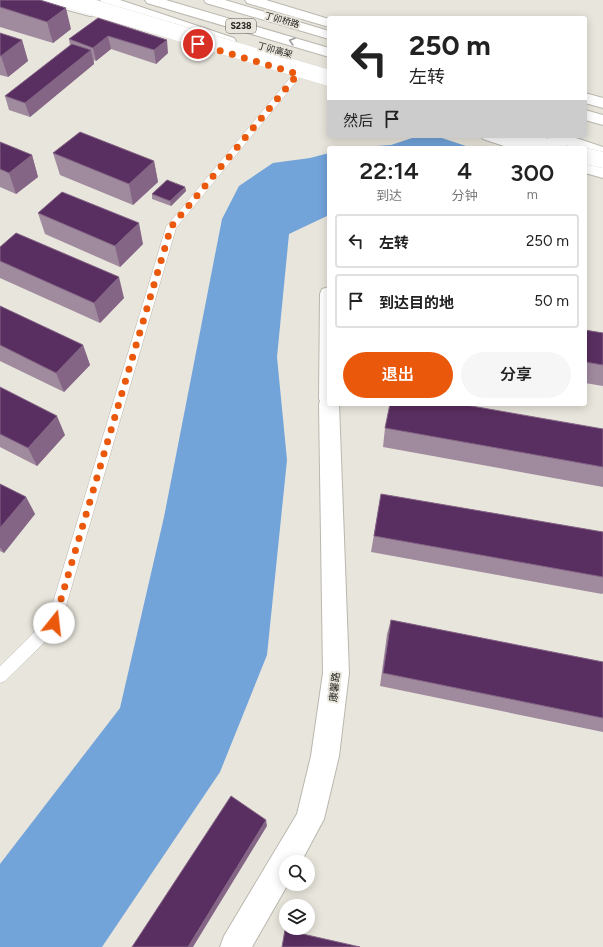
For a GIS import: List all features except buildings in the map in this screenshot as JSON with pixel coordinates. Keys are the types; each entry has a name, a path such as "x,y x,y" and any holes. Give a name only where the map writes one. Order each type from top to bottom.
{"main road":[{"path":"47,0 302,71 327,83"},
{"path":"68,0 327,77"},
{"name":"S238","path":"107,0 302,71 327,74"},
{"name":"丁卯高架","path":"107,0 327,64"},
{"name":"丁卯高架","path":"152,0 327,51"},
{"path":"194,0 327,39"},
{"name":"丁卯桥路","path":"211,0 327,34"},
{"path":"252,0 327,22"},
{"path":"587,99 603,103"},
{"path":"587,116 603,120"},
{"path":"498,138 539,146"},
{"path":"560,138 585,146"},
{"path":"516,142 545,146"},
{"path":"587,147 603,152"},
{"path":"587,157 603,161"},
{"path":"587,169 603,174"},
{"name":"康馨路","path":"235,947 310,819 325,756 336,673 329,406"}],"lane":[{"path":"0,676 54,623 171,227 302,71"}],"water":[{"path":"412,138 442,138 466,146 376,146 391,145"},
{"path":"327,154 327,216 289,234 277,357 287,460 267,655 220,772 102,947 0,947 0,864 120,708 164,517 222,219 239,186 273,163 310,158"}],"route":[{"path":"54,623 171,227 298,74 198,44"}]}
